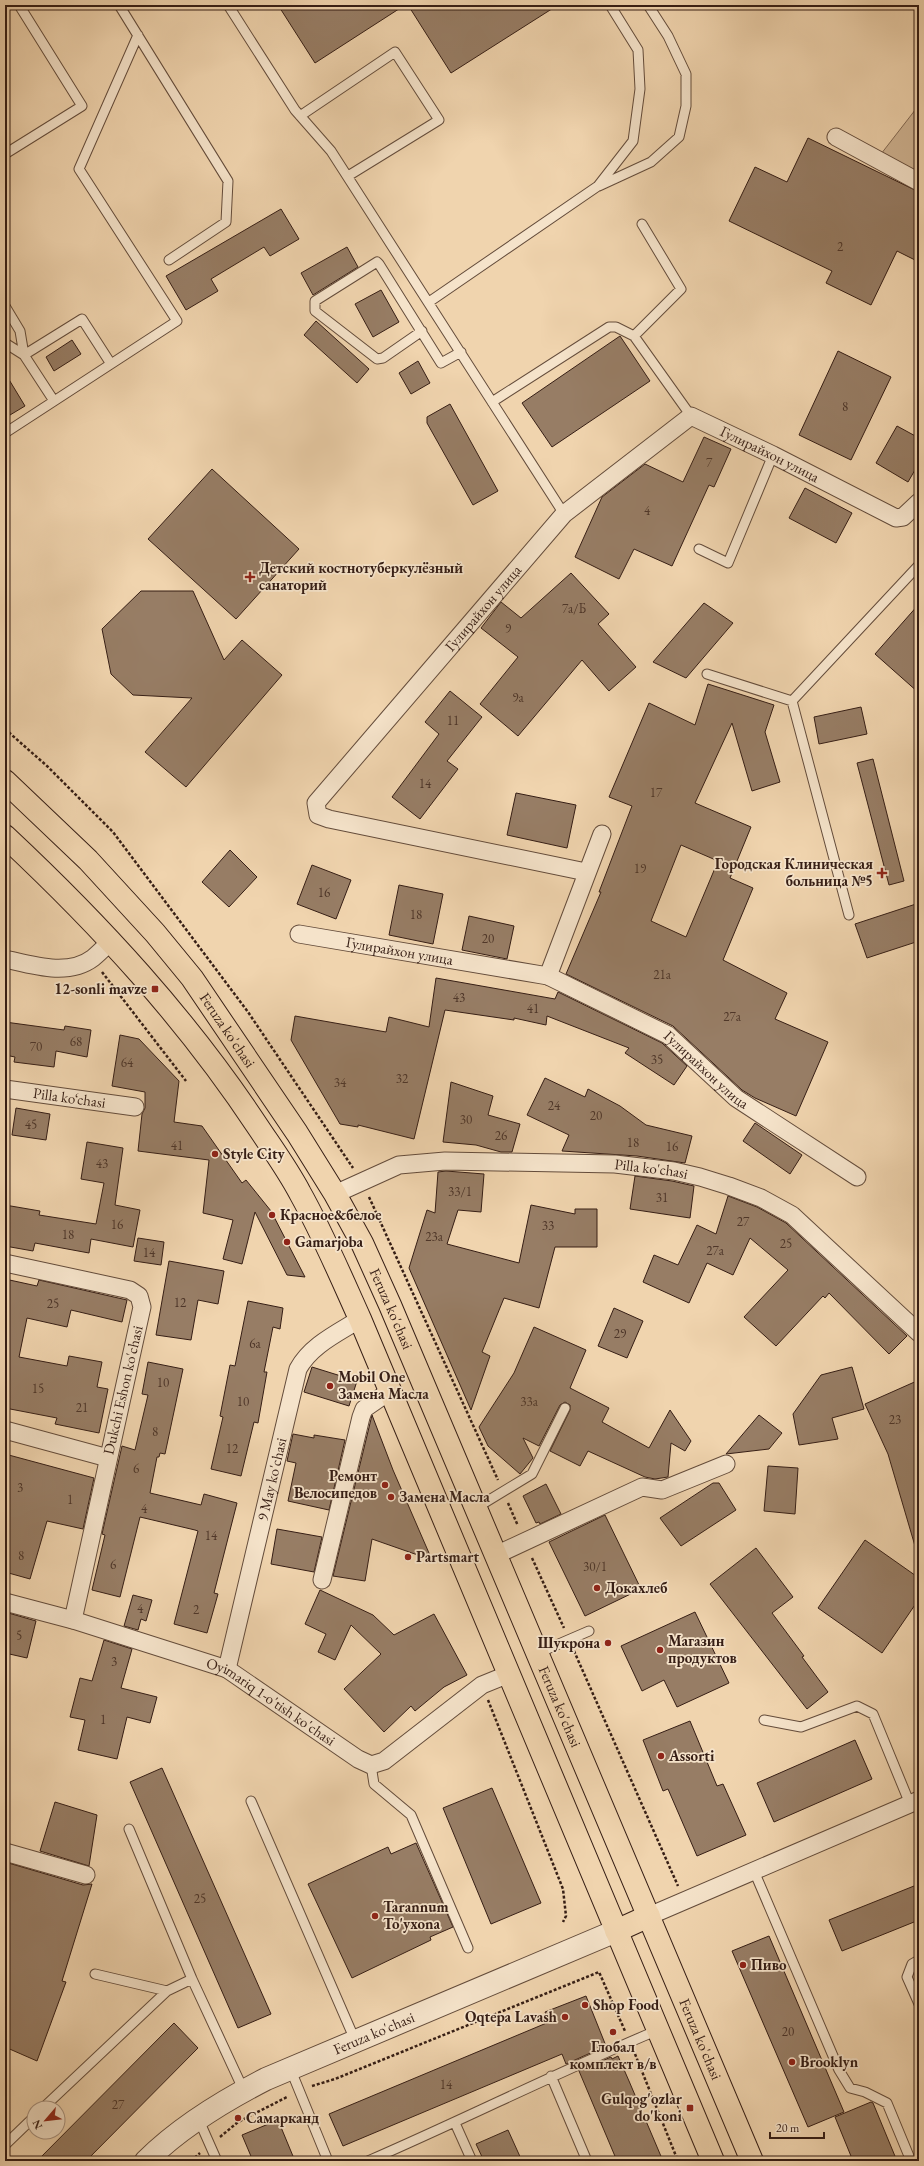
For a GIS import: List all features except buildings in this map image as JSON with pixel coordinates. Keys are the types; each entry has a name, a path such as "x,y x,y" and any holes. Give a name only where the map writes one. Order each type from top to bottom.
{"main road":[{"name":"Feruza ko'chasi","path":"5,781 88,860 155,933 192,978 298,1133 335,1194 362,1243 390,1305 538,1653 752,2161"},
{"name":"Feruza ko'chasi","path":"5,836 61,888 155,989 199,1043 300,1192 325,1241 360,1319 712,2161"},
{"path":"446,1524 456,1528 467,1527 474,1519 476,1508"},
{"name":"Feruza ko'chasi","path":"616,1931 649,1916"}],"street":[{"path":"836,137 919,182"},
{"name":"Гулирайхон улица","path":"586,872 329,819 318,814 316,803 564,514 691,416 773,455 896,518 903,516 919,502"},
{"path":"548,976 586,872 602,834"},
{"name":"Гулирайхон улица","path":"299,934 548,976 668,1036 736,1098 857,1177"},
{"path":"5,959 52,968 80,964 92,959 111,941"},
{"name":"Pilla ko‘chasi","path":"5,1089 135,1107"},
{"name":"Pilla ko'chasi","path":"335,1194 400,1164 445,1161 615,1164 687,1174 729,1186 761,1198 792,1214 919,1333"},
{"name":"Dukchi Eshon ko'chasi","path":"5,1263 130,1290 139,1296 142,1307 73,1620"},
{"name":"9 May ko'chasi","path":"227,1669 298,1369 304,1358 314,1348 360,1319"},
{"path":"322,1580 360,1417 364,1409 390,1391"},
{"path":"5,1430 108,1458"},
{"path":"496,1555 642,1487 662,1490 726,1464"},
{"name":"Oyimariq 1-o'tish ko'chasi","path":"5,1602 73,1620 227,1669 358,1759 371,1765"},
{"path":"371,1765 384,1761 482,1685 509,1674"},
{"path":"649,1916 915,1802"},
{"path":"5,1852 86,1875"},
{"name":"Feruza ko'chasi","path":"146,2161 164,2144 198,2118 244,2090 355,2040 616,1931"}],"lane":[{"path":"5,154 82,106 19,5"},
{"path":"119,5 228,181 226,222 170,260"},
{"path":"228,5 300,116 331,151 348,176 564,514"},
{"path":"598,186 633,141 640,89 638,50 610,5"},
{"path":"429,302 598,186 651,162 679,137 686,106 686,74 668,36 648,5"},
{"path":"5,433 177,321 79,169 138,36"},
{"path":"300,116 395,52 439,120 348,176"},
{"path":"634,336 681,289 642,224"},
{"path":"422,331 383,358 377,359 315,311 315,301 377,262 422,331 441,363 460,352"},
{"path":"5,306 20,331 24,355 54,401"},
{"path":"24,355 82,320 111,364"},
{"path":"492,402 609,327 616,327 634,336 691,416"},
{"path":"5,343 24,355"},
{"path":"699,549 728,563 773,455"},
{"path":"792,701 919,565"},
{"path":"707,674 792,701"},
{"path":"792,701 849,915"},
{"path":"476,1508 532,1474 565,1408"},
{"path":"538,1653 589,1632"},
{"path":"764,1720 801,1727 857,1706 873,1714 915,1802"},
{"path":"371,1765 374,1784 411,1815 468,1948"},
{"path":"251,1801 355,2040"},
{"path":"129,1829 192,1979 244,2090"},
{"path":"754,1871 838,2070 850,2088 865,2092 887,2103 911,2161"},
{"path":"919,1960 912,1964 908,1977 919,2004"},
{"path":"96,1974 167,1991"},
{"path":"52,2100 167,1991 192,1979"},
{"path":"368,2161 456,2123 551,2076 658,2030"},
{"path":"290,2068 328,2161"},
{"path":"551,2076 588,2161"},
{"path":"198,2118 217,2161"},
{"path":"456,2123 472,2161"},
{"path":"5,2145 26,2125"}],"path":[{"path":"92,959 186,1081"},
{"path":"569,1639 684,1901"},
{"path":"482,1685 563,1889 566,1916 563,1922"},
{"path":"238,2122 299,2090 335,2079 599,1972 630,2042 678,2161"}],"shaded area":[{"path":"919,105 919,173 881,154"}],"place":[{"name":"Детский костнотуберкулёзный санаторий","path":"250,577"},
{"name":"Городская Клиническая больница №5","path":"882,873"},
{"name":"12-sonli mavze","path":"155,989"},
{"name":"Style City","path":"215,1154"},
{"name":"Красное&белое","path":"272,1215"},
{"name":"Gamarjoba","path":"287,1242"},
{"name":"Mobil One Замена Масла","path":"330,1386"},
{"name":"Ремонт Велосипедов","path":"385,1485"},
{"name":"Замена Масла","path":"391,1497"},
{"name":"Partsmart","path":"408,1557"},
{"name":"Докахлеб","path":"597,1588"},
{"name":"Шукрона","path":"608,1643"},
{"name":"Магазин продуктов","path":"660,1650"},
{"name":"Assorti","path":"661,1756"},
{"name":"Tarannum To'yxona","path":"375,1916"},
{"name":"Пиво","path":"743,1965"},
{"name":"Shop Food","path":"585,2005"},
{"name":"Oqtepa Lavash","path":"565,2017"},
{"name":"Глобал комплект в/в","path":"613,2032"},
{"name":"Brooklyn","path":"792,2062"},
{"name":"Gulqog'ozlar do'koni","path":"690,2108"},
{"name":"Самарканд","path":"238,2118"}]}
